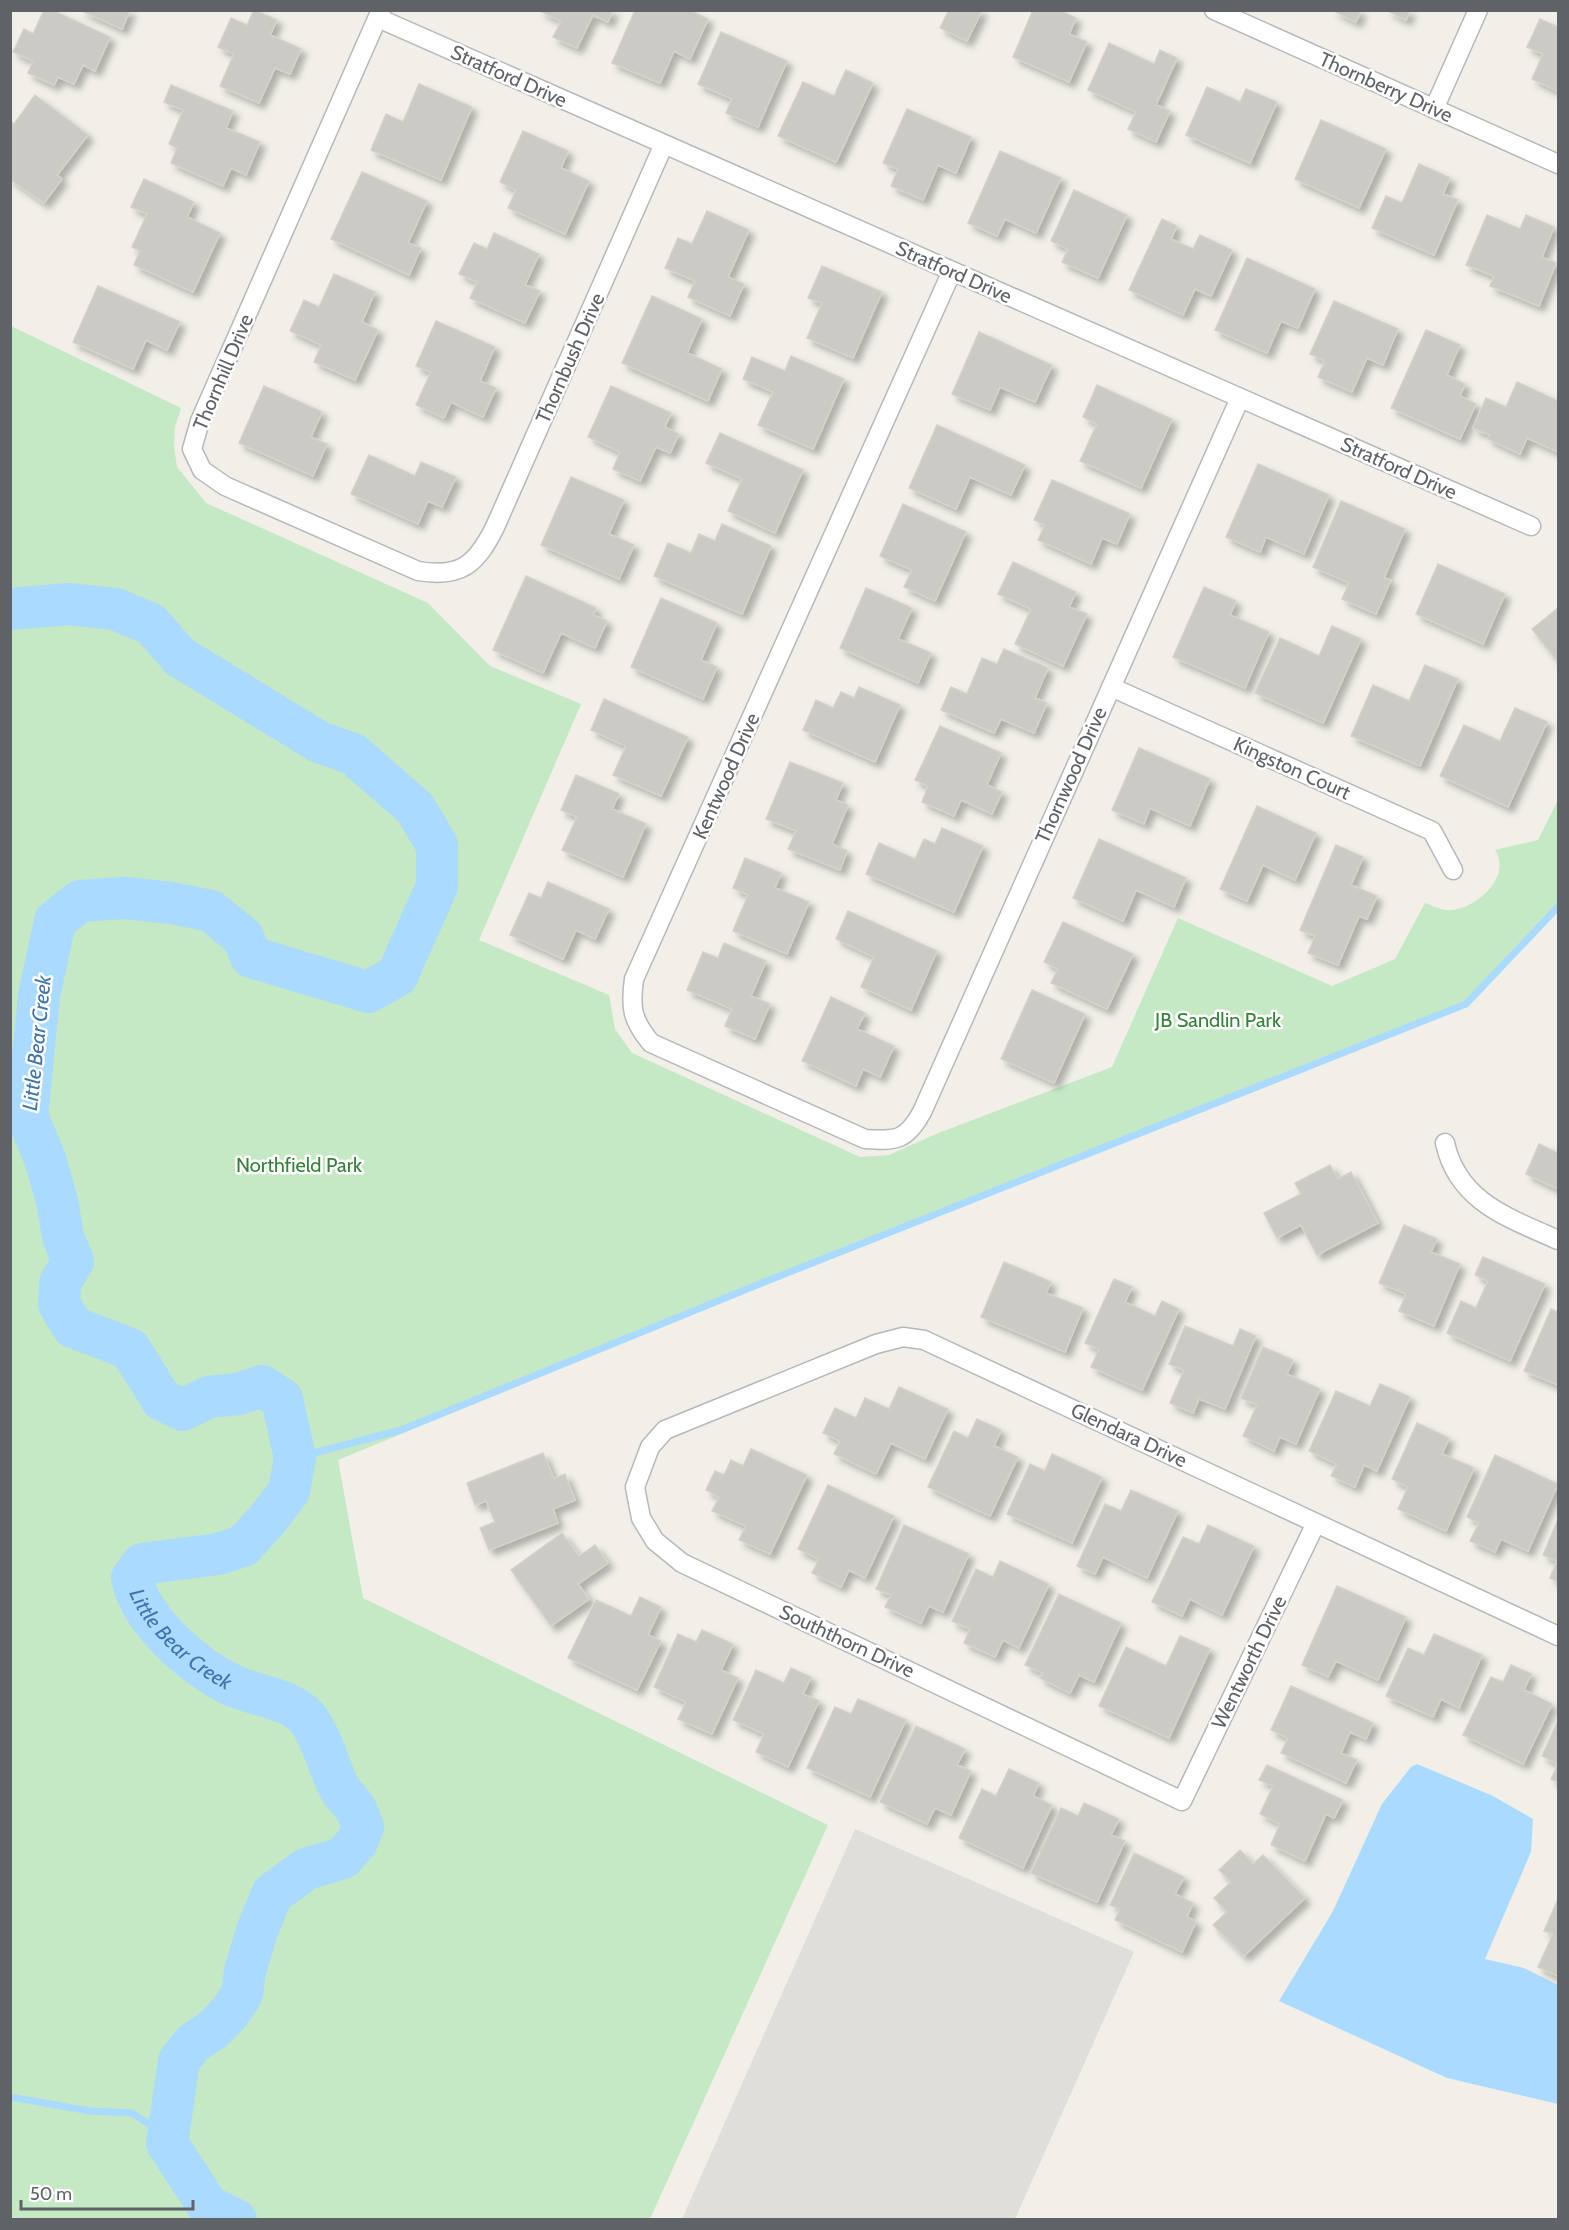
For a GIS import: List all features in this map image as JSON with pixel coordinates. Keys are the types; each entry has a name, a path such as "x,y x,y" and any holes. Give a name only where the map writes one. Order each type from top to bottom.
{"street":[{"name":"Thornberry Drive","path":"1214,10 1558,164"},
{"path":"1434,109 1478,10"},
{"name":"Stratford Drive","path":"380,14 664,144 1531,526"},
{"name":"Thornhill Drive","path":"380,14 200,421 192,449 202,470 225,486 418,571 441,574 466,566"},
{"name":"Thornbush Drive","path":"466,566 484,550 495,527 664,144"},
{"name":"Kentwood Drive","path":"890,1140 865,1139 651,1043 638,1028 630,1004 634,979 952,271"},
{"name":"Thornwood Drive","path":"890,1140 912,1131 922,1112 1240,398"},
{"name":"Kingston Court","path":"1111,687 1432,831 1453,870"},
{"path":"1445,1143 1450,1163 1461,1181 1480,1200 1502,1215 1558,1240"},
{"name":"Glendara Drive","path":"693,1419 876,1344 903,1337 924,1340 1558,1636"},
{"name":"Souththorn Drive","path":"693,1419 665,1430 650,1447 635,1487 641,1518 655,1541 682,1563 1182,1801"},
{"name":"Wentworth Drive","path":"1182,1801 1317,1523"}],"shaded area":[{"path":"855,1829 1134,1952 1015,2219 682,2219"}],"green space":[{"path":"11,326 181,408 175,427 174,446 177,467 206,503 428,603 490,666 581,704 479,940 609,995 615,1029 632,1053 860,1157 889,1155 936,1134 1112,1067 1178,918 1332,986 1395,959 1425,903 1452,910 1462,908 1482,897 1496,880 1499,870 1499,860 1495,850 1538,840 1558,800 1558,907 1466,1004 971,1199 338,1460 363,1598 828,1825 650,2219 11,2219"}],"water":[{"path":"1417,1764 1493,1796 1533,1819 1531,1852 1485,1959 1524,1968 1558,1985 1558,2104 1447,2078 1279,2001 1333,1911 1382,1804 1411,1767"}],"building":[{"path":"44,10 52,10 110,37 95,71 83,65 74,84 58,77 54,85 28,73 33,61 13,52 24,29 33,34"},
{"path":"80,10 130,10 122,29"},
{"path":"254,10 277,20 270,35 301,49 290,74 275,68 259,103 220,86 234,54 218,47 231,18 247,25"},
{"path":"538,10 613,10 608,22 593,15 577,48 553,37 561,21"},
{"path":"635,10 689,10 708,19 690,59 674,51 660,83 612,63"},
{"path":"949,10 982,10 967,41 940,28"},
{"path":"1033,10 1059,10 1076,18 1069,34 1087,42 1069,82 1013,57"},
{"path":"1332,10 1361,10 1356,22"},
{"path":"1386,10 1410,10 1406,20"},
{"path":"1540,19 1558,27 1558,91 1532,79 1543,54 1527,47"},
{"path":"721,32 787,61 758,127 726,113 732,99 698,84"},
{"path":"1109,43 1154,64 1160,50 1177,58 1156,105 1170,111 1156,142 1128,129 1136,112 1088,90"},
{"path":"846,70 873,83 836,162 778,136 803,82 834,96"},
{"path":"419,84 472,107 441,180 371,150 386,114 403,122"},
{"path":"171,85 233,111 226,128 260,142 246,175 231,168 223,186 171,163 177,148 169,144 183,110 164,102"},
{"path":"1207,87 1240,102 1246,89 1277,102 1250,163 1186,135"},
{"path":"35,95 88,135 57,175 62,179 44,203 10,179 10,121 14,124"},
{"path":"907,109 971,137 956,173 938,165 923,200 891,186 898,169 883,163"},
{"path":"1321,120 1386,149 1359,208 1295,179"},
{"path":"523,131 568,151 561,168 589,181 565,234 508,208 516,190 500,182"},
{"path":"1000,151 1061,178 1036,233 1005,219 997,236 968,223"},
{"path":"1419,164 1450,178 1443,194 1458,200 1434,255 1372,228 1386,196 1402,203"},
{"path":"362,172 427,201 408,243 421,248 409,275 331,239"},
{"path":"144,179 194,202 187,217 220,233 193,292 134,265 140,251 132,247 147,214 131,207"},
{"path":"1074,190 1127,215 1098,278 1062,262 1068,249 1051,241"},
{"path":"707,211 749,230 728,277 744,284 730,316 688,297 695,281 665,268 678,238 692,244"},
{"path":"1487,215 1520,229 1526,215 1554,227 1542,257 1556,263 1539,306 1490,286 1494,276 1466,265"},
{"path":"1162,219 1177,226 1171,239 1193,249 1200,235 1232,250 1211,296 1195,289 1183,315 1129,290"},
{"path":"494,233 539,254 525,285 540,291 525,323 470,298 477,282 459,274 474,243 487,249"},
{"path":"1247,258 1315,289 1298,328 1281,321 1267,353 1215,330"},
{"path":"822,266 882,292 853,358 807,338 822,303 808,298"},
{"path":"334,274 375,292 362,322 378,330 355,380 314,362 321,345 290,331 304,300 319,307"},
{"path":"98,286 180,322 167,350 146,340 133,369 73,342"},
{"path":"652,296 702,319 687,353 722,369 708,401 622,363"},
{"path":"1334,301 1398,329 1383,365 1367,358 1352,392 1318,377 1325,361 1310,354"},
{"path":"436,321 495,347 480,381 496,388 483,417 451,402 444,418 416,405 431,372 416,366"},
{"path":"1426,330 1460,345 1447,375 1465,384 1460,396 1476,404 1460,439 1391,408"},
{"path":"979,332 1052,365 1035,402 1000,387 990,410 952,394"},
{"path":"791,356 844,379 813,449 758,425 773,392 743,379 752,357 785,371"},
{"path":"1517,382 1558,401 1558,452 1527,438 1520,454 1488,439 1490,435 1473,428 1486,398 1506,407"},
{"path":"1097,385 1172,419 1141,488 1080,461 1097,424 1083,417"},
{"path":"264,386 322,412 311,437 327,444 313,476 239,443"},
{"path":"611,386 671,413 665,427 679,434 670,453 656,447 640,481 613,469 620,452 588,437"},
{"path":"937,425 1025,465 1011,495 970,477 956,509 909,488"},
{"path":"720,433 803,470 775,533 728,511 742,479 706,463"},
{"path":"369,455 415,476 421,462 456,477 442,507 428,501 418,524 351,494"},
{"path":"1258,464 1329,495 1304,554 1266,537 1260,552 1226,537"},
{"path":"571,477 624,500 609,534 634,545 619,579 541,545"},
{"path":"1052,480 1130,514 1117,544 1102,538 1091,564 1038,540 1045,525 1034,520"},
{"path":"1341,501 1405,529 1384,578 1391,580 1376,614 1342,599 1349,583 1313,567"},
{"path":"903,504 966,532 935,601 904,587 912,570 880,556"},
{"path":"722,524 771,546 742,614 654,576 668,543 691,553 699,534 715,541"},
{"path":"1013,562 1076,592 1069,607 1087,614 1063,666 1015,644 1031,609 998,594"},
{"path":"1438,564 1505,594 1483,644 1416,614"},
{"path":"526,576 596,608 593,615 607,621 595,648 561,633 543,673 493,650"},
{"path":"1204,587 1236,601 1230,615 1269,632 1245,688 1173,657"},
{"path":"866,588 912,608 898,639 931,653 918,683 840,648"},
{"path":"661,598 717,623 701,660 717,667 703,699 631,667"},
{"path":"1558,608 1558,662 1532,629"},
{"path":"1332,626 1361,639 1323,723 1255,693 1280,638 1319,656"},
{"path":"1004,649 1048,668 1035,698 1047,703 1034,733 1001,719 994,733 941,710 951,687 967,694 982,658 997,664"},
{"path":"1425,665 1458,679 1420,766 1351,736 1373,685 1409,701"},
{"path":"859,687 900,705 875,762 803,730 816,700 833,708 841,692 854,698"},
{"path":"604,699 688,737 661,796 613,775 626,746 591,730"},
{"path":"1515,708 1547,722 1508,807 1440,776 1464,725 1500,741"},
{"path":"940,726 1001,753 987,785 1002,792 992,814 961,800 954,816 922,802 928,786 915,780"},
{"path":"1139,748 1210,779 1190,826 1150,808 1144,824 1112,810"},
{"path":"790,762 843,783 836,800 848,805 832,844 847,851 840,870 788,849 796,831 766,819"},
{"path":"576,775 619,794 612,809 646,824 623,877 562,850 577,817 561,810"},
{"path":"1257,806 1316,833 1295,880 1263,865 1247,901 1220,889"},
{"path":"942,828 983,846 954,912 866,874 879,843 915,859 924,839 935,844"},
{"path":"1099,839 1186,878 1174,907 1136,890 1123,921 1073,898"},
{"path":"1336,845 1363,857 1351,885 1377,896 1367,919 1359,916 1338,965 1308,953 1315,936 1300,930"},
{"path":"745,858 781,873 775,888 809,902 787,954 733,931 748,895 733,888"},
{"path":"548,882 609,909 595,939 576,930 563,959 510,935 529,893 541,898"},
{"path":"848,911 937,951 911,1010 861,987 874,957 836,939"},
{"path":"1063,922 1133,954 1107,1009 1051,983 1058,969 1044,962"},
{"path":"724,943 766,961 751,996 770,1004 755,1039 725,1026 732,1009 687,990 703,952 718,958"},
{"path":"1032,990 1085,1014 1054,1083 1001,1059"},
{"path":"831,997 865,1013 857,1029 894,1046 880,1077 863,1069 856,1086 802,1061"},
{"path":"1539,1144 1558,1153 1558,1189 1526,1174"},
{"path":"1330,1165 1338,1179 1351,1172 1378,1223 1317,1255 1301,1225 1277,1238 1264,1213 1301,1194 1295,1183"},
{"path":"1404,1225 1437,1239 1431,1252 1460,1264 1434,1326 1399,1311 1406,1294 1379,1283"},
{"path":"1483,1257 1545,1284 1510,1361 1447,1333 1461,1301 1476,1308 1488,1281 1475,1275"},
{"path":"1004,1262 1051,1282 1046,1293 1083,1308 1065,1352 981,1317"},
{"path":"1114,1279 1132,1287 1125,1302 1155,1316 1162,1301 1179,1309 1142,1390 1091,1367 1099,1349 1085,1343"},
{"path":"1551,1309 1558,1312 1558,1385 1524,1371"},
{"path":"1185,1326 1233,1346 1240,1329 1256,1336 1225,1409 1199,1399 1193,1413 1170,1403 1184,1370 1169,1364"},
{"path":"1263,1347 1293,1360 1287,1374 1320,1389 1296,1444 1280,1437 1274,1451 1243,1436 1257,1405 1241,1398"},
{"path":"1380,1384 1410,1397 1377,1471 1364,1465 1355,1487 1331,1476 1337,1464 1309,1451 1336,1391 1370,1406"},
{"path":"899,1387 948,1409 925,1459 891,1443 876,1474 834,1454 840,1441 823,1433 835,1408 856,1418 865,1398 889,1409"},
{"path":"977,1419 1001,1430 994,1446 1018,1457 990,1516 928,1487 954,1431 968,1438"},
{"path":"1417,1423 1449,1438 1442,1454 1474,1468 1446,1531 1398,1509 1408,1487 1392,1479"},
{"path":"751,1449 807,1475 770,1554 739,1540 746,1526 712,1511 719,1497 706,1490 715,1471 724,1475 731,1460 743,1466"},
{"path":"543,1453 554,1479 565,1474 575,1500 553,1509 558,1523 489,1550 480,1528 495,1522 486,1501 475,1505 467,1483"},
{"path":"1052,1454 1102,1477 1072,1543 1007,1514 1030,1464 1045,1471"},
{"path":"1495,1455 1558,1484 1528,1551 1501,1539 1495,1552 1470,1541 1479,1523 1467,1517"},
{"path":"828,1485 894,1516 865,1578 849,1570 841,1587 812,1573 819,1559 798,1549"},
{"path":"1131,1490 1178,1511 1147,1578 1103,1557 1095,1574 1077,1566 1105,1504 1121,1511"},
{"path":"1558,1519 1558,1582 1550,1578 1557,1561 1543,1555"},
{"path":"904,1525 969,1554 943,1612 929,1606 921,1623 885,1607 891,1595 876,1589"},
{"path":"1208,1525 1254,1546 1222,1615 1190,1599 1182,1616 1152,1602 1183,1537 1199,1544"},
{"path":"562,1533 579,1556 595,1545 608,1563 578,1584 589,1599 551,1626 511,1570"},
{"path":"1000,1561 1049,1584 1019,1648 1003,1640 995,1657 964,1643 970,1629 952,1621 976,1569 993,1577"},
{"path":"1337,1586 1406,1617 1378,1680 1336,1661 1328,1677 1302,1665"},
{"path":"1059,1594 1121,1623 1094,1682 1079,1675 1070,1693 1040,1678 1043,1673 1025,1665"},
{"path":"640,1597 661,1607 648,1635 661,1641 637,1690 568,1658 596,1600 631,1616"},
{"path":"702,1630 733,1644 721,1670 738,1678 712,1734 678,1719 686,1702 654,1687 678,1634 696,1642"},
{"path":"1434,1634 1482,1655 1459,1708 1441,1699 1433,1717 1386,1696 1408,1648 1424,1655"},
{"path":"1180,1636 1210,1649 1169,1738 1099,1706 1126,1647 1166,1666"},
{"path":"1511,1665 1531,1674 1524,1690 1552,1704 1523,1764 1463,1735 1491,1677 1503,1682"},
{"path":"791,1668 811,1677 803,1694 819,1701 788,1767 756,1752 764,1734 733,1720 756,1670 784,1683"},
{"path":"1291,1686 1373,1723 1366,1739 1350,1732 1341,1753 1357,1760 1346,1783 1281,1753 1288,1738 1271,1730"},
{"path":"858,1699 906,1720 870,1797 807,1768 835,1707 851,1714"},
{"path":"1558,1724 1558,1764 1542,1756"},
{"path":"916,1726 965,1749 957,1765 971,1771 951,1815 935,1808 927,1824 880,1802"},
{"path":"1558,1764 1558,1782 1551,1779"},
{"path":"1267,1765 1343,1800 1334,1818 1326,1814 1305,1861 1271,1845 1280,1824 1260,1814 1273,1786 1259,1780"},
{"path":"1009,1769 1039,1783 1033,1796 1052,1805 1023,1868 959,1838 982,1789 996,1796"},
{"path":"1084,1803 1119,1819 1111,1835 1125,1841 1097,1902 1031,1873 1061,1808 1078,1816"},
{"path":"1240,1850 1253,1864 1263,1855 1305,1898 1244,1956 1213,1925 1227,1912 1214,1898 1231,1882 1219,1870"},
{"path":"1134,1853 1184,1877 1175,1894 1193,1903 1187,1917 1196,1922 1182,1952 1115,1920 1120,1909 1110,1905"},
{"path":"1557,1901 1558,1976 1538,1967 1553,1934 1544,1931"}],"waterway":[{"name":"Little Bear Creek","path":"10,609 69,604 115,609 151,624 180,657 319,742 353,754 415,808 437,845 437,886 397,976 368,992 251,957 243,937 211,911 171,903 125,898 80,901 55,921 39,996 27,1116 45,1159 57,1201 63,1237 73,1261 60,1283 59,1304 73,1327 130,1349 162,1400 182,1410 209,1397 238,1394 262,1386 282,1399 295,1458 289,1491 243,1546 218,1554 142,1564 132,1578 137,1595 158,1627 204,1669 236,1687 292,1706 307,1718 317,1734 340,1789 354,1806 363,1827 357,1842 343,1858 306,1869 272,1894 257,1931 245,1971 242,1994 230,2012 214,2029 193,2043 179,2061 167,2143 208,2206 236,2220"},
{"path":"295,1458 401,1430 757,1285 1466,1004 1558,907"},
{"path":"10,2097 90,2111 132,2113 160,2131 167,2143"}],"park label":[{"name":"JB Sandlin Park","path":"1218,1020"},
{"name":"Northfield Park","path":"299,1165"}]}
